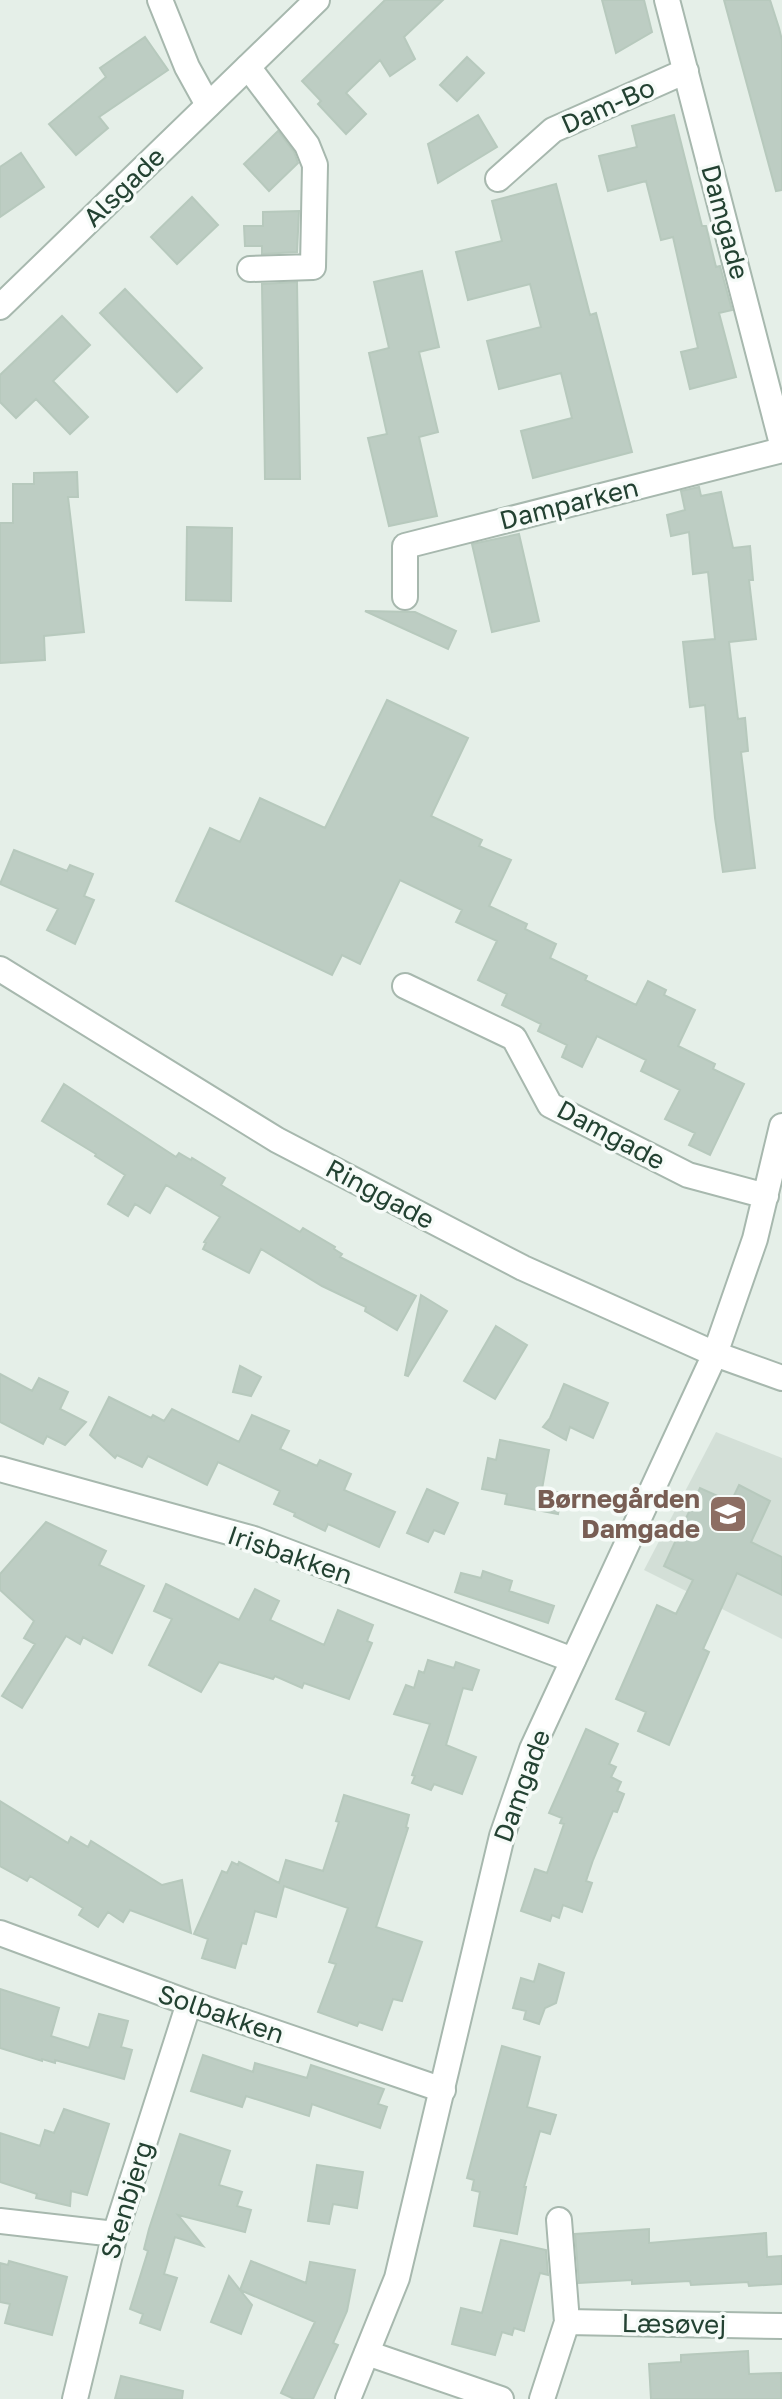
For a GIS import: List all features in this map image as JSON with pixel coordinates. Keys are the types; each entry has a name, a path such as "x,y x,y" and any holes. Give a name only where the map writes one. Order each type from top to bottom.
{"street":[{"path":"160,0 187,67 208,105"},
{"name":"Alsgade","path":"0,307 317,0"},
{"name":"Damgade","path":"667,0 782,444"},
{"path":"248,67 307,145 315,165 313,267 250,269"},
{"name":"Dam-Bo","path":"498,179 553,130 686,71"},
{"name":"Damparken","path":"405,597 405,546 782,450"},
{"name":"Ringgade","path":"0,969 277,1140 523,1268 715,1354 782,1378"},
{"name":"Damgade","path":"405,986 514,1038 550,1105 688,1175 766,1196"},
{"name":"Damgade","path":"348,2399 397,2278 502,1836 532,1749 715,1354 755,1239 782,1126"},
{"name":"Irisbakken","path":"0,1469 254,1539 573,1660"},
{"name":"Solbakken","path":"0,1933 189,2003 443,2090"},
{"name":"Stenbjerg","path":"75,2399 115,2234 189,2003"},
{"path":"542,2399 567,2322 559,2220"},
{"path":"0,2221 115,2234"},
{"name":"Læsøvej","path":"567,2322 782,2326"},
{"path":"367,2353 501,2399"}],"shaded area":[{"name":"Børnegården Damgade","path":"716,1432 782,1458 782,1639 644,1570"}],"building":[{"path":"385,0 443,0 404,37 415,59 390,76 380,60 346,93 366,114 346,134 302,81"},
{"path":"602,0 644,0 652,32 616,53"},
{"path":"724,0 770,0 779,28 782,40 782,190 776,191"},
{"path":"145,37 168,70 99,117 108,128 76,155 49,124 106,77 100,68"},
{"path":"467,57 484,73 457,101 440,85"},
{"path":"478,115 497,147 438,183 428,144"},
{"path":"674,115 702,226 706,226 716,267 720,266 732,310 719,313 736,377 690,389 681,352 698,348 673,237 661,240 646,181 608,191 599,156 637,147 632,126"},
{"path":"278,131 294,152 298,163 269,191 244,164"},
{"path":"21,153 44,187 0,217 0,167"},
{"path":"556,184 590,315 596,313 632,452 533,478 521,431 572,418 561,373 499,389 487,341 541,327 530,284 468,300 456,252 502,241 492,201"},
{"path":"192,197 218,225 177,264 151,237"},
{"path":"299,211 297,252 262,254 262,246 245,246 244,226 263,226 263,212"},
{"path":"422,271 439,347 419,352 438,432 419,437 437,516 389,526 368,438 387,434 369,353 389,348 374,282"},
{"path":"297,282 300,479 265,479 262,284"},
{"path":"125,289 202,368 177,392 100,313"},
{"path":"62,316 90,345 53,381 88,417 70,434 36,399 16,418 0,402 0,375"},
{"path":"77,472 78,497 68,497 84,632 44,636 45,660 0,663 0,523 13,523 13,484 34,484 34,473"},
{"path":"699,487 701,496 721,492 733,548 750,546 753,580 749,580 756,639 729,642 738,719 745,718 748,751 741,752 755,868 723,872 705,705 690,707 683,642 715,639 708,572 693,574 689,532 671,536 667,515 685,510 681,491"},
{"path":"187,527 232,528 231,601 186,600"},
{"path":"519,534 539,621 492,632 472,544"},
{"path":"365,611 415,612 456,631 448,649"},
{"path":"387,700 468,738 431,816 482,840 479,846 511,860 489,906 527,924 525,929 556,944 550,958 587,976 585,980 636,1005 648,981 666,990 664,995 695,1010 678,1046 715,1064 713,1069 744,1084 710,1155 689,1145 695,1133 665,1119 680,1090 641,1071 646,1060 597,1036 582,1067 562,1057 567,1045 538,1031 541,1024 502,1005 507,994 478,980 497,941 456,922 462,910 400,880 360,964 342,955 332,975 176,901 210,828 240,842 260,798 325,828"},
{"path":"14,850 67,871 70,865 93,874 84,896 94,900 75,944 47,930 58,909 0,884"},
{"path":"64,1084 176,1157 179,1153 192,1158 225,1178 221,1185 300,1232 303,1228 335,1247 342,1254 340,1257 416,1296 397,1330 365,1311 366,1307 322,1286 261,1249 249,1273 203,1249 204,1242 220,1217 166,1185 150,1213 135,1204 128,1216 108,1204 125,1175 42,1121"},
{"path":"421,1295 447,1311 408,1376 405,1375"},
{"path":"496,1326 527,1345 495,1399 464,1381"},
{"path":"240,1366 261,1377 251,1396 233,1392"},
{"path":"0,1374 32,1391 39,1378 68,1392 60,1409 86,1422 65,1445 47,1436 43,1444 0,1422"},
{"path":"564,1384 608,1403 593,1438 570,1427 566,1440 543,1427"},
{"path":"109,1397 151,1418 153,1415 164,1421 172,1409 239,1442 252,1415 289,1431 280,1449 317,1466 320,1460 351,1474 344,1490 395,1512 379,1547 328,1524 325,1531 294,1516 295,1513 274,1504 280,1491 218,1462 207,1485 148,1456 142,1467 117,1455 115,1458 90,1435"},
{"path":"500,1440 549,1450 542,1489 562,1493 558,1514 505,1504 507,1494 482,1489 488,1458 496,1460"},
{"path":"739,1485 770,1501 751,1542 782,1557 782,1595 737,1573 703,1649 709,1652 669,1745 638,1731 646,1712 616,1699 657,1605 676,1614 693,1580 664,1566 700,1488 731,1502"},
{"path":"427,1489 458,1503 444,1534 434,1530 428,1542 407,1533"},
{"path":"46,1522 106,1551 99,1565 144,1586 112,1653 83,1637 80,1644 66,1636 22,1708 2,1696 35,1644 24,1638 34,1621 0,1590 0,1574"},
{"path":"483,1571 512,1581 509,1591 554,1606 548,1623 455,1592 461,1573 481,1578"},
{"path":"166,1584 239,1620 255,1589 279,1601 270,1620 324,1645 338,1610 373,1625 367,1641 372,1643 349,1699 304,1683 302,1688 275,1676 273,1679 219,1662 201,1692 149,1665 172,1619 154,1611"},
{"path":"428,1660 454,1668 456,1662 479,1670 472,1690 463,1688 446,1745 476,1757 462,1794 434,1784 431,1790 412,1783 430,1724 394,1714 406,1685 414,1688 419,1671 424,1673"},
{"path":"586,1729 618,1744 609,1764 616,1767 611,1777 621,1782 617,1791 624,1794 617,1812 613,1811 593,1860 586,1881 592,1883 582,1912 563,1905 559,1918 552,1915 550,1921 521,1911 535,1869 547,1873 564,1824 560,1823 562,1818 549,1813"},
{"path":"344,1795 409,1815 408,1828 376,1927 422,1942 402,2001 393,1999 382,2030 359,2022 357,2026 318,2012 336,1964 329,1962 348,1908 284,1886 276,1917 255,1911 246,1944 242,1943 235,1968 202,1958 208,1939 194,1934 222,1871 227,1873 232,1862 238,1865 239,1862 279,1883 286,1860 323,1871"},
{"path":"0,1801 68,1843 71,1837 88,1847 91,1841 162,1885 182,1880 191,1933 130,1910 123,1922 108,1912 98,1927 79,1915 83,1908 30,1876 27,1881 0,1866"},
{"path":"539,1964 564,1973 556,2003 545,2008 539,2024 524,2019 526,2011 513,2008 521,1978 534,1982"},
{"path":"0,1989 59,2008 51,2036 89,2048 99,2014 128,2021 121,2047 132,2050 124,2079 55,2060 55,2063 42,2061 0,2048"},
{"path":"502,2046 540,2057 527,2107 556,2115 550,2134 540,2131 524,2187 517,2234 474,2226 480,2192 472,2190 474,2180 467,2178"},
{"path":"203,2055 253,2072 255,2063 307,2078 311,2065 384,2089 378,2104 387,2107 380,2128 312,2104 309,2116 246,2096 242,2107 191,2091"},
{"path":"64,2109 109,2124 87,2195 71,2191 70,2206 36,2198 37,2194 0,2182 0,2133 40,2146 45,2130 54,2133"},
{"path":"180,2134 230,2151 219,2185 242,2192 237,2206 251,2210 245,2232 178,2215 203,2246 175,2237 164,2274 177,2278 160,2330 140,2323 143,2314 130,2309 148,2251 144,2249 149,2229"},
{"path":"317,2165 363,2172 357,2208 333,2204 329,2224 308,2221"},
{"path":"649,2229 649,2243 766,2233 767,2257 782,2256 782,2284 691,2285 690,2281 632,2284 632,2280 579,2283 575,2234"},
{"path":"501,2240 546,2250 548,2275 540,2273 524,2331 514,2328 512,2335 502,2332 495,2355 452,2344 461,2308 482,2313"},
{"path":"9,2261 67,2277 52,2335 5,2323 10,2304 0,2302 0,2263 8,2265"},
{"path":"251,2261 306,2283 310,2262 355,2270 347,2311 333,2343 338,2345 313,2399 294,2399 281,2393 315,2322 240,2290"},
{"path":"229,2276 252,2305 241,2334 211,2322"},
{"path":"748,2351 749,2374 781,2373 781,2399 651,2399 649,2364 681,2362 681,2355"},
{"path":"121,2376 183,2391 182,2399 115,2399"}],"place":[{"name":"Børnegården Damgade","path":"728,1514"}]}
